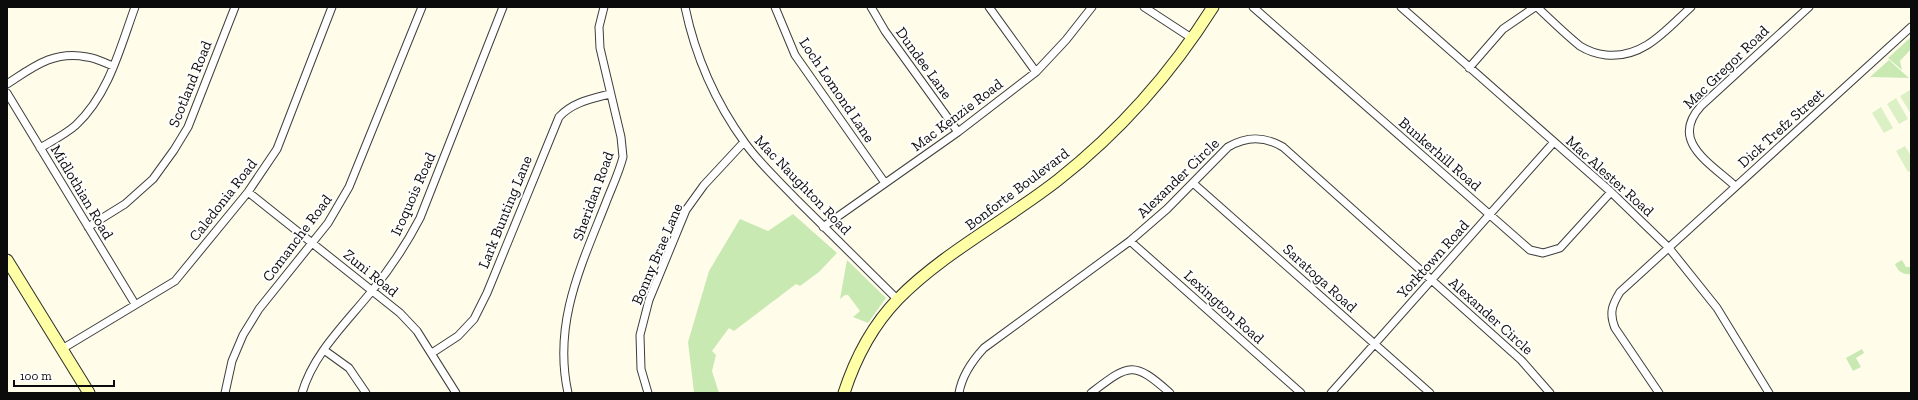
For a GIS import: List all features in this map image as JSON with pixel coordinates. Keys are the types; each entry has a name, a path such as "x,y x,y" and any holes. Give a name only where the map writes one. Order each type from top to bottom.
{"main road":[{"name":"Bonforte Boulevard","path":"844,393 864,348 883,318 898,300 922,277 1058,180 1096,148 1133,112 1193,39 1213,7"},
{"path":"7,260 90,393"}],"street":[{"path":"40,148 76,126 94,104 106,85 136,7"},
{"name":"Scotland Road","path":"88,227 130,199 153,179 174,150 188,127 234,7"},
{"name":"Caledonia Road","path":"62,349 175,281 248,192 277,150 332,7"},
{"name":"Comanche Road","path":"225,393 232,361 243,335 259,309 341,204 350,187 422,7"},
{"name":"Iroquois Road","path":"302,393 306,376 324,350 372,291 407,242 420,218 503,7"},
{"name":"Sheridan Road","path":"568,393 563,351 568,306 578,274 623,157 622,137 610,94 600,48 599,27 604,7"},
{"name":"Mac Naughton Road","path":"684,7 691,37 706,74 720,102 744,142 766,169 898,300"},
{"name":"Loch Lomond Lane","path":"775,7 795,55 885,183"},
{"name":"Dundee Lane","path":"871,7 885,31 958,132"},
{"path":"989,7 1036,72"},
{"name":"Mac Kenzie Road","path":"824,227 958,132 1036,72 1066,40 1092,7"},
{"path":"1144,7 1193,39"},
{"name":"Bunkerhill Road","path":"1254,7 1524,246 1536,252 1543,253 1560,248 1568,241 1611,192"},
{"name":"Mac Alester Road","path":"1400,7 1611,192 1669,248 1717,308 1769,393"},
{"path":"1468,68 1504,29 1536,7 1581,46 1600,54 1619,56 1629,54 1647,46 1691,7"},
{"name":"Mac Gregor Road","path":"1735,186 1694,147 1688,130 1689,123 1693,114 1701,106 1809,7"},
{"name":"Dick Trefz Street","path":"1659,393 1642,365 1619,335 1612,320 1612,306 1620,292 1735,186 1911,28"},
{"path":"7,84 44,60 64,56 87,57 113,66"},
{"name":"Midlothian Road","path":"7,93 135,304"},
{"name":"Lark Bunting Lane","path":"432,353 458,336 474,319 487,293 559,117 568,108 578,103 610,94"},
{"name":"Alexander Circle","path":"959,393 966,372 973,360 984,348 1130,241 1193,183 1221,154 1238,142 1258,138 1283,147 1521,360 1550,393"},
{"name":"Bonny Brae Lane","path":"648,393 641,369 640,335 649,300 686,210 704,185 744,142"},
{"name":"Yorktown Road","path":"1331,393 1554,142"},
{"name":"Saratoga Road","path":"1193,183 1430,393"},
{"name":"Zuni Road","path":"248,192 400,313 417,331 456,393"},
{"name":"Lexington Road","path":"1130,241 1301,393"},
{"path":"324,350 349,368 366,393"},
{"path":"1091,393 1115,375 1126,370 1139,370 1151,376 1170,393"}],"green space":[{"path":"1911,37 1911,49 1900,61 1902,70 1888,58"},
{"path":"1889,60 1909,78 1870,77"},
{"path":"1910,90 1911,92 1911,114 1900,96"},
{"path":"1896,98 1908,119 1899,124 1887,104"},
{"path":"1881,107 1893,128 1884,133 1872,113"},
{"path":"1905,146 1911,156 1911,170 1908,172 1896,151"},
{"path":"793,214 837,253 819,272 800,286 796,284 734,331 729,328 712,351 716,355 712,371 719,393 694,392 688,342 709,271 740,219 768,231"},
{"path":"847,260 886,298 868,323 853,317 860,311 848,295 845,295 840,299"},
{"path":"1902,260 1906,267 1911,267 1911,274 1903,273 1898,269 1895,264"},
{"path":"1862,349 1864,353 1856,358 1861,367 1853,371 1846,358"}]}
